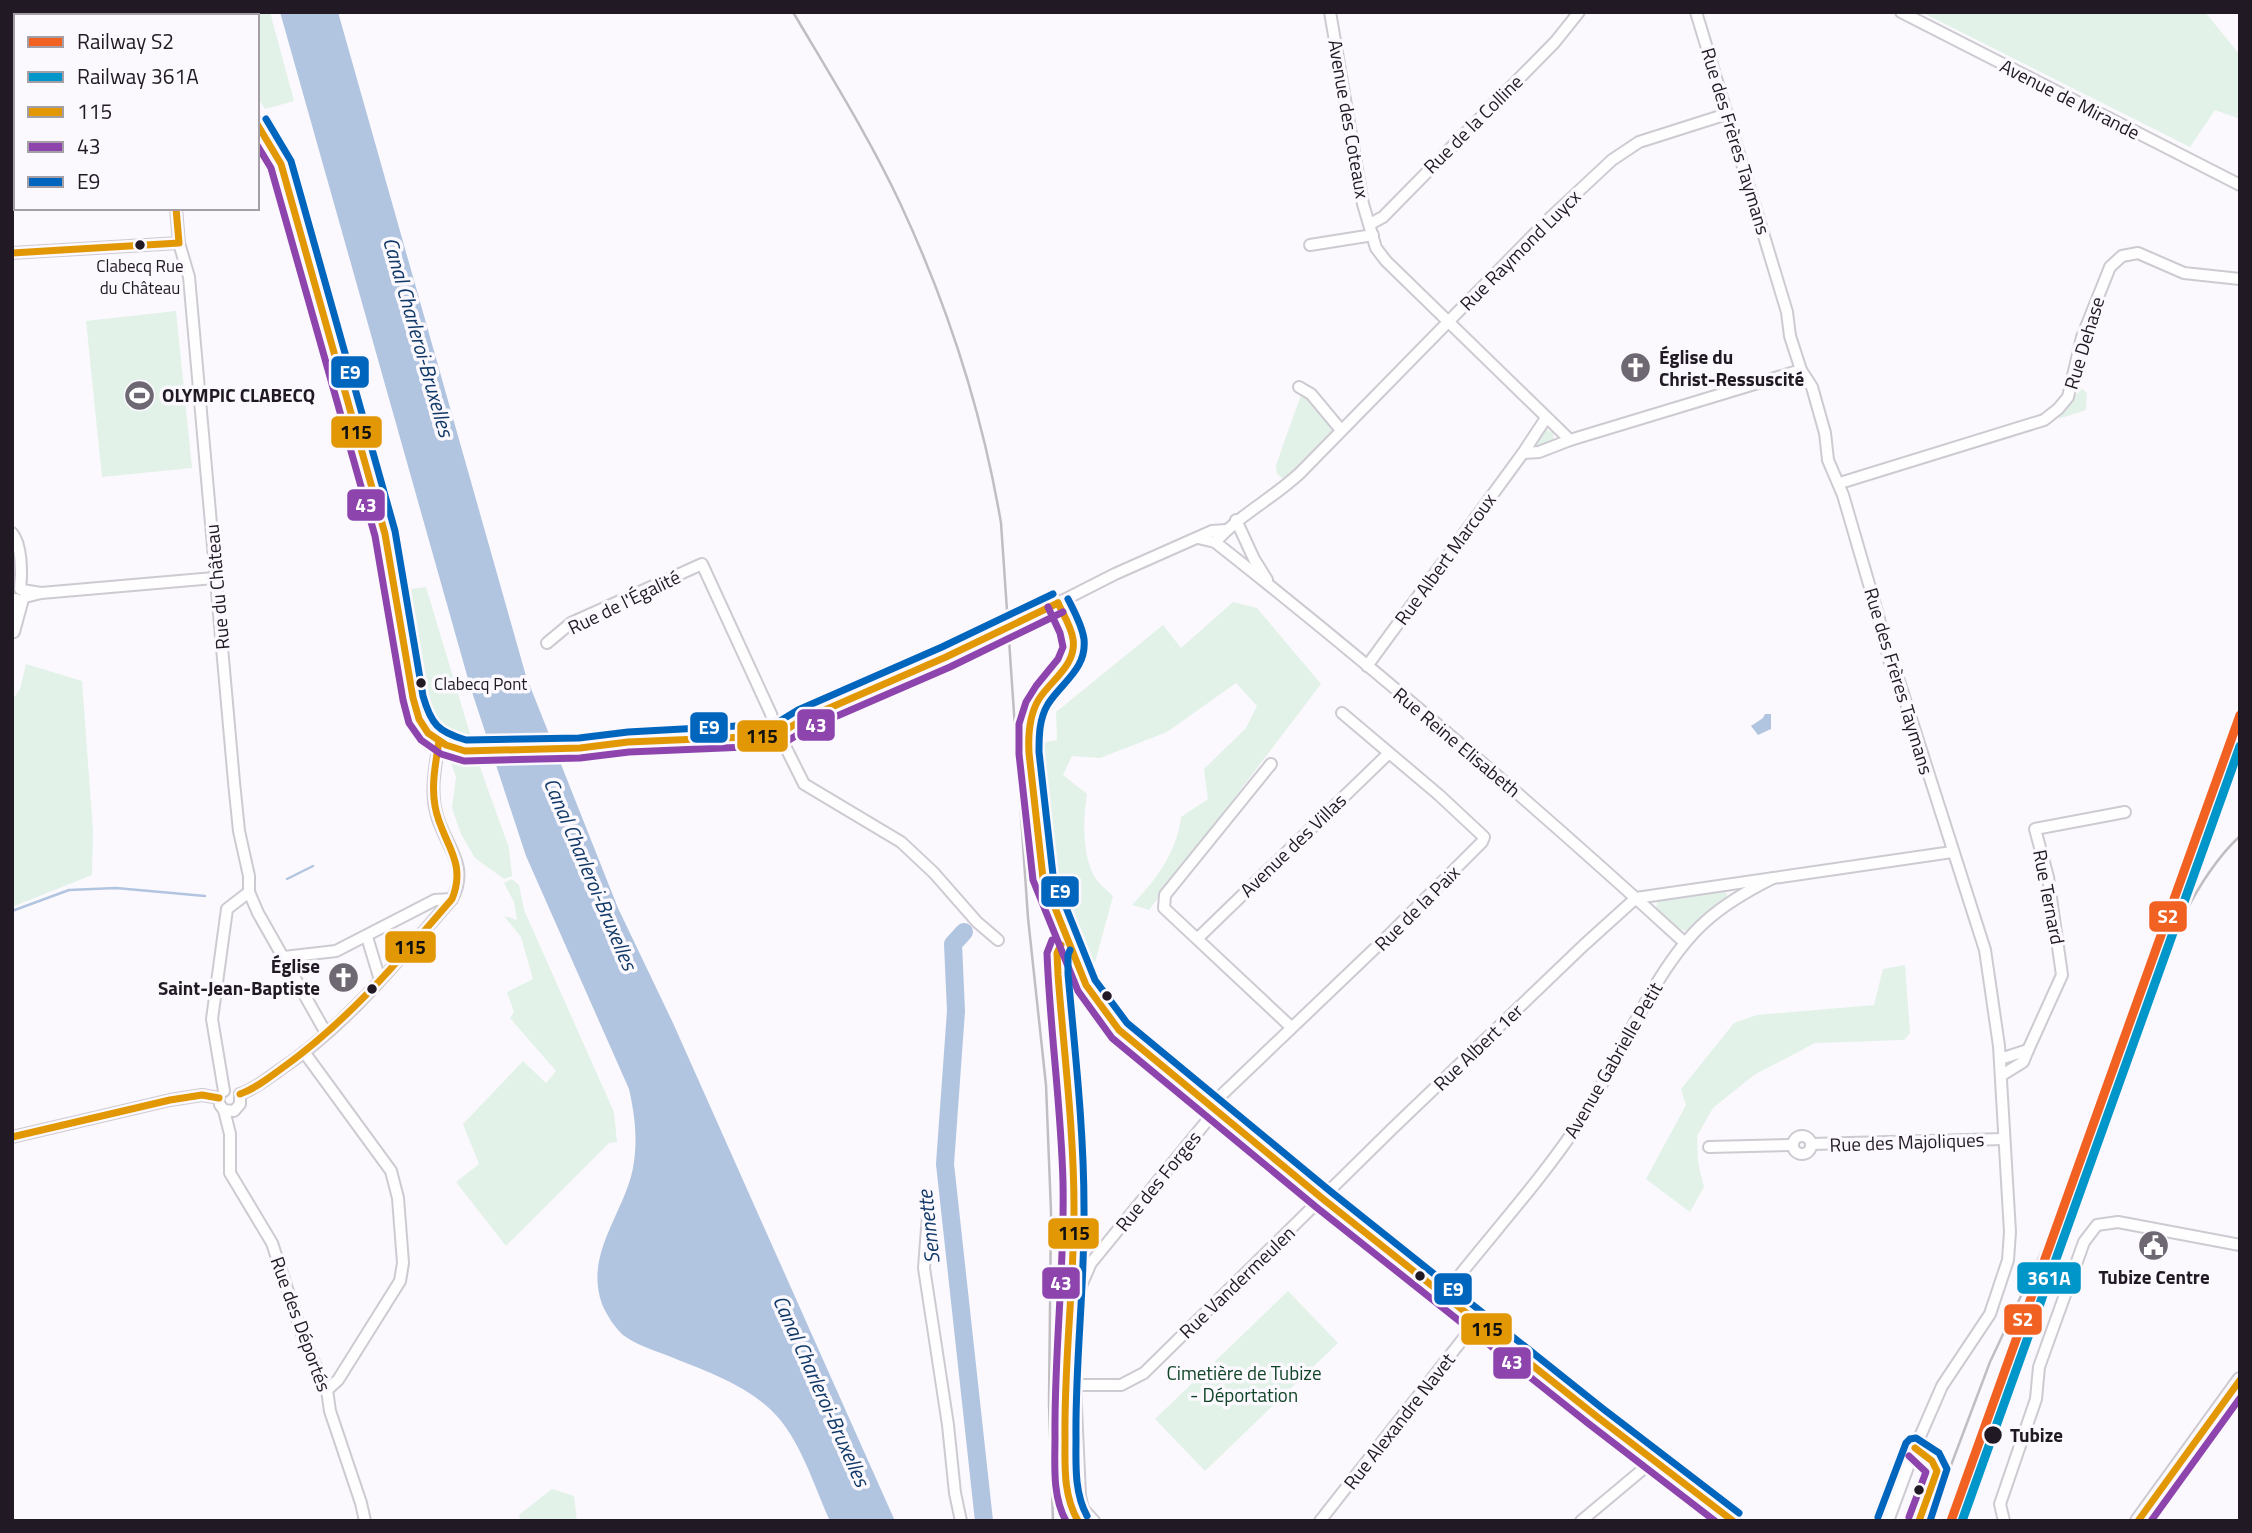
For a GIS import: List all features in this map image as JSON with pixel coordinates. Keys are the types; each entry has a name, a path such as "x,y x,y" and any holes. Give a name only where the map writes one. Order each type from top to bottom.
{"main road":[{"path":"259,127 281,164 385,534 413,698 419,719 428,733 452,748 468,751 580,748 779,734 822,711 947,657 1058,603 1070,629 1073,652 1069,662 1040,698 1034,710 1028,736 1043,878 1086,985 1119,1030 1323,1199 1733,1521"},
{"path":"1065,934 1057,953 1073,1164 1074,1212 1064,1390 1065,1440 1071,1511 1078,1521"},
{"path":"2138,1521 2240,1380"}],"street":[{"name":"Avenue des Coteaux","path":"1330,12 1363,204 1371,230"},
{"name":"Rue de la Colline","path":"1371,230 1555,42 1579,12"},
{"name":"Rue des Frères Taymans","path":"1696,12 1787,312 1790,336 1801,370 1812,387 1825,433 1828,460 1833,475 1840,483 1890,663 1899,681 1985,950 2000,1059 2010,1232 2008,1260 1990,1314 1964,1357 1942,1386 1888,1521"},
{"name":"Avenue de Mirande","path":"1901,12 2240,185"},
{"name":"Rue Raymond Luycx","path":"1215,541 1236,520 1288,484 1551,217 1624,151 1664,133 1727,114"},
{"name":"Rue du Château","path":"176,210 179,243 190,290 211,506 214,578 219,598 238,819 249,876 249,892 258,913 326,1033"},
{"path":"1310,245 1371,230 1379,253 1570,440"},
{"path":"12,254 179,243"},
{"name":"Rue Dehase","path":"1840,483 2045,420 2058,410 2068,397 2082,337 2110,267 2122,256 2138,253 2184,273 2240,279"},
{"path":"1522,453 1539,452 1570,440 1801,370"},
{"path":"1299,387 1311,394 1341,430"},
{"name":"Rue Albert Marcoux","path":"1367,666 1546,418"},
{"name":"Rue Reine Elisabeth","path":"1236,520 1254,559 1275,591"},
{"path":"1058,603 1104,579 1212,531 1226,530"},
{"path":"12,533 17,538 22,578 13,636"},
{"path":"1198,538 1215,541"},
{"name":"Rue Reine Elisabeth","path":"1215,541 1521,796 1684,942"},
{"name":"Rue de l'Égalité","path":"547,643 571,624 702,564 779,734"},
{"path":"19,592 41,593 214,578"},
{"name":"Rue de la Paix","path":"1213,1108 1291,1027 1444,882 1484,837 1440,795 1342,713"},
{"path":"779,734 804,784 901,842 934,873 977,922 998,940"},
{"path":"240,1094 249,1091 304,1052 358,1005 453,899 460,873 436,814 433,794 439,741"},
{"name":"Avenue des Villas","path":"1198,938 1388,754"},
{"path":"1271,764 1165,895 1164,908 1291,1027"},
{"name":"Rue Ternard","path":"2002,1075 2023,1062 2062,975 2048,877 2035,830 2125,812"},
{"path":"1636,898 1952,852"},
{"name":"Avenue Gabrielle Petit","path":"1444,1295 1519,1203 1578,1124 1600,1090 1667,967 1684,942 1706,920 1736,898 1773,878"},
{"path":"12,1137 170,1100 221,1094 234,1089 240,1094 238,1108 234,1111 224,1110 220,1106 221,1094 212,1019 226,909 249,892"},
{"name":"Rue Albert 1er","path":"1323,1199 1433,1089 1636,898"},
{"path":"284,957 336,951 368,937 435,900 453,899"},
{"path":"368,937 380,980"},
{"path":"1059,993 1071,987 1086,985"},
{"path":"2000,1059 2028,1050"},
{"path":"304,1052 391,1171 398,1198 403,1252 400,1281 338,1380 327,1390"},
{"name":"Rue des Déportés","path":"230,1134 238,1108"},
{"name":"Rue des Forges","path":"1094,1521 1083,1508 1080,1496 1075,1385 1080,1288 1091,1263 1213,1108"},
{"name":"Rue des Déportés","path":"224,1110 230,1134 230,1173 272,1243 305,1343 327,1390 330,1410 365,1521"},
{"name":"Rue des Majoliques","path":"1709,1147 1793,1144 1795,1151 1800,1154 1807,1153 1811,1144 2004,1139"},
{"name":"Rue Vandermeulen","path":"1075,1385 1121,1385 1138,1377 1323,1199"},
{"path":"928,1215 924,1268 961,1521"},
{"path":"2004,1521 2000,1504 2036,1399 2039,1367 2084,1242 2097,1225 2118,1222 2240,1245"},
{"path":"1070,1271 1080,1288"},
{"name":"Rue Alexandre Navet","path":"1320,1521 1478,1321"},
{"path":"1581,1521 1596,1516 1654,1460"}],"green space":[{"path":"176,12 270,12 294,101 265,109 259,99 259,14"},
{"path":"1921,12 2205,12 2240,55 2240,119 2215,110 2190,147"},
{"path":"14,102 14,173 12,173"},
{"name":"OLYMPIC CLABECQ","path":"176,311 192,468 102,477 86,321"},
{"path":"2081,388 2087,393 2086,410 2058,419"},
{"path":"1301,395 1331,424 1332,433 1288,477 1282,478 1277,474 1276,465"},
{"path":"1546,429 1553,433 1554,443 1538,448 1535,443"},
{"path":"426,587 481,770 509,848 512,876 504,879 475,858 461,834 452,808 456,777 431,706 411,589"},
{"path":"1233,602 1257,608 1321,684 1149,910 1132,905 1164,865 1175,842 1181,817 1208,799 1204,769 1246,728 1257,706 1236,683 1167,732 1100,758 1072,756 1063,775 1087,794 1084,825 1087,857 1094,876 1113,896 1090,981 1059,899 1047,858 1035,744 1057,740 1056,712 1163,625 1181,648"},
{"path":"26,664 82,681 93,831 92,875 12,907 12,700 20,689"},
{"path":"512,879 519,885 524,910 614,1112 617,1142 609,1143 506,1246 456,1182 479,1164 463,1124 523,1061 546,1083 556,1071 510,1018 514,1012 507,992 533,979 521,937 504,916 517,920 514,902 504,883"},
{"path":"1724,890 1726,899 1686,931 1656,908 1658,899"},
{"path":"1905,965 1910,1033 1904,1040 1815,1043 1754,1075 1713,1108 1697,1136 1698,1162 1704,1187 1690,1212 1646,1179 1686,1105 1681,1089 1734,1023 1757,1015 1874,1005 1883,969"},
{"name":"Cimetière de Tubize - Déportation","path":"1288,1291 1338,1343 1205,1471 1155,1419"},
{"path":"552,1489 574,1496 577,1521 520,1521 519,1515"}],"water":[{"name":"Canal Charleroi-Bruxelles","path":"280,12 338,12 526,676 618,908 673,1023 895,1521 830,1521 798,1447 770,1409 746,1391 721,1378 628,1338 614,1325 602,1304 598,1268 607,1234 628,1185 635,1158 635,1128 629,1089 526,856 470,686"},
{"path":"1765,714 1771,714 1771,729 1758,735 1751,726"}],"pier":[{"path":"554,738 563,759 492,762 484,740"}],"waterway":[{"path":"287,879 313,866"},
{"path":"12,911 69,890 116,888 205,896"},
{"name":"Sennette","path":"964,932 953,944 956,1011 945,1164 984,1521"}],"railway":[{"path":"793,12 875,154 900,203 933,281 973,400 1001,523 1028,918 1046,1085 1051,1212 1049,1404 1053,1521"},
{"path":"2131,1035 2190,903 2222,855 2240,836"},
{"path":"1930,1521 1990,1362 2070,1191"}],"rail line":[{"name":"S2","path":"1951,1521 2240,715"},
{"name":"361A","path":"1962,1521 2240,746"}],"transit line":[{"name":"E9","path":"266,119 291,161 395,531 423,696 429,714 442,730 466,740 579,738 628,732 775,724 798,710 942,647 1053,594"},
{"name":"115","path":"259,127 281,164 385,534 413,698 419,719 428,733 446,745 465,751 580,748 628,742 779,734 802,720 946,657 1058,603"},
{"name":"43","path":"259,148 271,168 375,536 409,723 421,740 441,754 464,761 580,758 629,752 769,746 784,743 807,729 950,667 1063,612"},
{"name":"115","path":"12,253 179,243 176,210"},
{"name":"E9","path":"1068,599 1082,629 1084,650 1078,667 1045,710 1040,728 1039,752 1053,875 1095,980 1127,1023 1330,1191 1602,1408 1739,1513"},
{"name":"115","path":"1058,603 1071,629 1071,657 1036,705 1029,732 1043,878 1086,985 1119,1030 1323,1199 1733,1521"},
{"name":"43","path":"1048,607 1060,633 1063,647 1058,659 1026,702 1019,724 1019,754 1033,880 1078,991 1112,1038 1316,1207 1715,1521"},
{"name":"115","path":"240,1094 269,1078 331,1029 373,987 452,899 457,873 452,851 438,819 434,798 434,773 439,741"},
{"name":"43","path":"1052,940 1047,953 1062,1153 1063,1214 1055,1469 1058,1501 1066,1521"},
{"name":"115","path":"1061,945 1057,953 1058,975 1074,1180 1065,1470 1067,1491 1078,1521"},
{"name":"E9","path":"1070,950 1068,974 1084,1179 1076,1468 1080,1497 1087,1516"},
{"name":"115","path":"12,1137 170,1100 202,1095 219,1098"},
{"name":"115","path":"2138,1521 2240,1380"},
{"name":"43","path":"2151,1521 2240,1398"},
{"name":"E9","path":"1878,1517 1906,1443 1916,1438 1939,1453 1947,1469 1930,1521"},
{"name":"115","path":"1915,1448 1932,1461 1937,1471 1919,1521"},
{"name":"43","path":"1909,1456 1926,1472 1909,1517"}],"place":[{"name":"Clabecq Rue du Château","path":"140,245"},
{"name":"Église du Christ-Ressuscité","path":"1636,368"},
{"name":"OLYMPIC CLABECQ","path":"139,395"},
{"name":"Clabecq Pont","path":"421,683"},
{"name":"Église Saint-Jean-Baptiste","path":"343,977"},
{"name":"Tubize Centre","path":"2154,1246"},
{"name":"Tubize","path":"1993,1435"}]}
